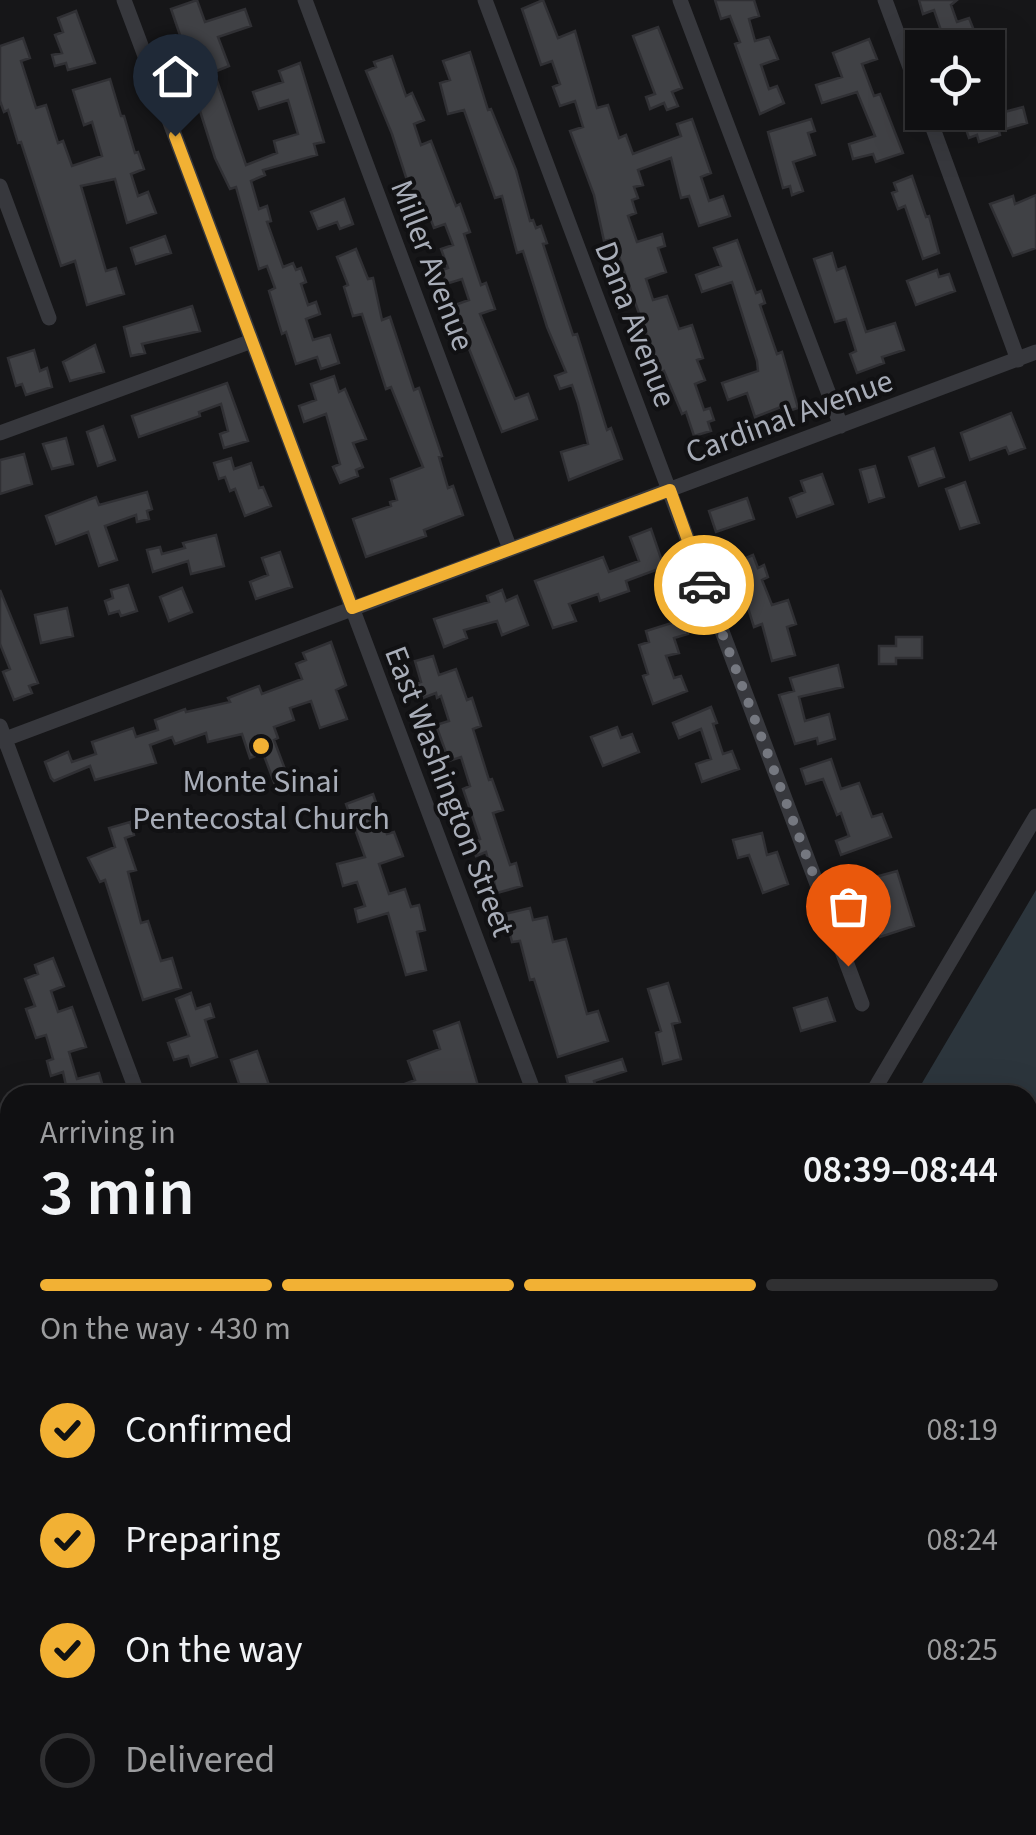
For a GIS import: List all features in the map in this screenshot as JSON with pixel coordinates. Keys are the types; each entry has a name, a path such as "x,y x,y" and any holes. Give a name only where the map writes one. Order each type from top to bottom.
{"street":[{"name":"East Washington Street","path":"124,0 531,1085"},
{"name":"Miller Avenue","path":"305,0 510,549"},
{"name":"Dana Avenue","path":"485,0 862,1004"},
{"path":"680,0 841,426"},
{"path":"885,0 905,54"},
{"path":"934,130 1018,360"},
{"path":"0,186 49,318"},
{"path":"0,433 252,341"},
{"name":"Cardinal Avenue","path":"2,735 1036,352"},
{"path":"2,735 134,1085"},
{"path":"877,1085 1036,816"}],"shaded area":[{"path":"1036,890 1036,1085 921,1085"}],"building":[{"path":"197,0 205,22 245,9 251,26 218,37 229,66 214,72 246,165 277,153 274,141 298,134 288,100 259,109 253,92 283,82 279,71 300,63 324,142 314,144 317,155 263,170 265,175 251,181 259,209 267,206 271,221 267,222 283,267 293,263 296,270 301,268 308,305 316,302 320,314 306,319 313,340 330,335 339,363 321,369 317,357 296,364 286,332 282,334 269,291 275,288 267,266 259,269 236,187 230,189 215,158 186,67 197,63 188,40 182,41 171,9"},
{"path":"543,0 558,38 575,31 597,108 608,105 619,138 626,135 633,154 681,136 677,124 692,119 711,173 701,177 709,201 723,196 730,216 699,226 689,196 681,198 671,158 638,170 643,185 634,187 638,198 632,200 636,213 628,216 637,242 662,234 665,246 658,248 666,272 646,279 653,300 667,296 679,329 692,325 703,358 697,360 705,380 695,384 704,410 710,408 714,420 708,422 711,431 694,436 664,371 660,373 617,251 613,253 609,240 604,241 594,195 570,131 583,127 575,101 560,106 553,87 560,84 552,61 541,65 522,9"},
{"path":"715,0 754,0 759,16 749,19 755,41 769,37 778,59 761,65 769,89 777,86 784,103 760,114 735,44 740,42 730,16 721,19"},
{"path":"919,0 957,0 951,5 957,22 969,18 974,30 941,30 934,10 923,14"},
{"path":"76,11 95,63 68,70 66,63 55,66 52,55 62,53 55,35 63,32 58,18"},
{"path":"658,27 682,88 672,92 678,106 667,110 664,103 650,109 646,97 655,94 633,36"},
{"path":"23,38 30,58 21,61 36,108 46,105 58,143 63,141 72,166 102,156 92,122 84,125 73,90 110,79 144,169 131,174 138,196 148,192 156,213 127,223 115,179 81,186 106,271 116,268 124,294 87,305 75,261 61,266 21,142 18,143 8,110 4,112 0,101 0,46"},
{"path":"869,39 877,59 862,64 874,96 880,94 903,153 876,162 873,154 853,159 849,144 875,136 857,92 822,103 816,85 842,77 833,53"},
{"path":"470,52 488,110 491,109 516,170 530,221 536,228 541,226 547,243 543,244 573,335 577,334 607,430 611,428 622,459 569,480 561,452 588,444 578,403 572,385 560,389 555,376 566,372 523,251 517,253 502,196 495,198 464,110 448,114 440,83 450,80 443,61"},
{"path":"392,56 406,96 412,93 424,120 414,124 421,145 431,141 470,232 464,234 481,285 486,283 495,309 480,314 515,399 528,394 537,419 502,432 452,306 469,300 462,279 446,284 442,270 448,268 441,249 453,245 445,224 434,228 424,202 415,205 366,71 376,67 374,62"},
{"path":"1023,107 1027,123 1005,129 1005,112"},
{"path":"811,119 815,131 808,133 815,155 793,162 803,191 792,195 790,186 783,188 768,132"},
{"path":"966,130 1002,130 1000,135 979,142 977,135 969,138"},
{"path":"912,176 939,253 923,259 905,206 898,209 892,193 897,191 894,183"},
{"path":"1036,195 1036,248 1013,256 990,204 1013,196 1015,204"},
{"path":"344,199 353,224 340,229 337,222 318,229 311,212"},
{"path":"165,236 171,253 136,264 131,248"},
{"path":"737,240 756,293 761,291 765,303 760,305 777,354 782,352 798,408 783,413 781,407 755,417 747,393 728,400 722,383 758,371 757,361 732,282 702,292 696,275 721,266 714,248"},
{"path":"356,249 368,279 373,278 382,320 390,317 414,390 419,388 442,456 439,457 448,488 453,486 463,515 424,530 426,536 366,557 353,519 391,506 390,502 397,500 391,479 423,467 391,387 386,389 362,314 353,316 344,287 348,285 337,257"},
{"path":"832,253 837,270 845,267 866,332 895,323 904,350 882,357 884,363 857,373 850,354 856,351 846,319 835,322 814,259"},
{"path":"937,270 939,277 949,274 955,291 916,305 907,281"},
{"path":"192,306 200,331 142,344 145,353 131,356 124,327"},
{"path":"95,345 104,372 70,381 63,362"},
{"path":"34,350 40,371 47,368 52,387 26,395 22,384 16,386 8,358"},
{"path":"334,376 339,392 345,389 366,439 353,443 363,467 356,470 358,476 340,483 333,467 340,464 326,414 304,422 299,406 316,400 311,384"},
{"path":"227,383 248,441 224,448 220,434 228,431 221,404 199,412 200,416 139,437 132,416"},
{"path":"1011,413 1025,448 1009,454 1006,447 970,460 961,433"},
{"path":"103,426 115,460 98,466 87,432"},
{"path":"66,438 73,464 52,469 43,444"},
{"path":"934,448 944,477 919,486 909,457"},
{"path":"24,454 32,484 0,494 0,460"},
{"path":"231,458 234,469 251,463 259,488 263,487 271,506 245,516 235,489 230,491 225,477 219,479 214,463"},
{"path":"875,466 884,497 869,502 860,470"},
{"path":"822,474 833,504 797,517 790,498 805,492 801,481"},
{"path":"965,482 979,523 960,529 946,489"},
{"path":"147,492 152,509 147,511 149,519 137,522 136,515 105,526 117,560 99,566 88,532 56,544 46,516 96,497 99,505"},
{"path":"747,498 754,519 716,532 709,511"},
{"path":"651,529 664,567 626,581 629,591 600,601 598,594 569,604 576,621 553,628 535,581 603,557 609,572 639,561 630,537"},
{"path":"216,535 224,566 191,574 188,561 153,572 147,550 160,547 162,554 185,548 183,543"},
{"path":"280,552 292,587 256,599 250,582 268,575 262,558"},
{"path":"753,555 758,568 764,565 768,577 762,580 772,605 788,600 796,624 787,627 795,655 772,661 762,624 754,627 734,563"},
{"path":"128,585 137,611 121,616 119,611 109,614 105,601 113,598 111,590"},
{"path":"182,588 192,612 169,621 160,597"},
{"path":"0,590 38,683 29,686 32,693 14,700 3,672 10,669 0,644"},
{"path":"502,590 506,601 517,596 528,625 502,635 497,621 464,630 467,638 444,647 434,619 489,602 487,596"},
{"path":"67,608 73,636 41,643 35,615"},
{"path":"684,619 688,634 674,638 679,653 666,656 674,678 681,676 687,691 653,704 643,676 648,674 639,645 649,642 646,631"},
{"path":"896,637 922,637 922,658 896,658 896,664 879,664 879,646 896,646"},
{"path":"331,642 346,685 336,690 347,719 320,728 311,701 290,708 294,720 274,727 278,738 274,740 292,788 278,793 263,753 250,758 242,734 208,742 206,733 175,744 172,737 150,745 156,763 95,780 90,766 54,781 51,778 45,762 68,752 72,762 96,754 92,742 133,728 136,737 158,730 155,720 185,709 186,712 230,702 228,698 259,686 262,694 302,679 296,664 306,660 303,653"},
{"path":"433,656 439,675 456,669 467,700 472,698 481,726 473,729 503,810 493,813 510,865 516,863 522,886 497,893 486,852 476,856 471,842 480,839 463,789 470,786 461,757 449,761 436,725 449,721 441,696 437,698 436,693 420,699 415,684 421,682 415,661"},
{"path":"838,665 843,687 799,697 805,721 829,714 835,739 818,744 817,738 795,744 779,695 794,691 790,678"},
{"path":"711,707 723,754 732,751 739,769 702,782 696,764 711,759 701,729 679,738 673,723"},
{"path":"617,727 621,738 632,734 639,752 603,766 591,737"},
{"path":"831,759 841,789 859,783 872,817 882,814 891,837 841,855 836,841 849,836 841,813 837,815 823,779 806,784 801,769"},
{"path":"373,794 387,834 394,832 403,856 379,864 389,894 405,889 411,907 419,905 425,930 417,932 426,970 406,975 388,913 358,922 355,909 365,906 357,882 343,886 337,864 365,857 346,804"},
{"path":"130,822 134,835 125,838 136,870 128,872 141,923 148,921 161,961 172,958 181,988 143,1000 105,880 100,882 88,858 115,847 109,828"},
{"path":"762,833 767,855 777,852 788,884 763,893 749,855 738,858 733,840"},
{"path":"897,871 914,926 880,937 869,903 874,902 868,879"},
{"path":"530,908 533,920 547,917 553,942 566,939 587,1014 598,1011 608,1041 558,1057 520,941 512,942 505,914"},
{"path":"53,958 64,986 51,991 58,1012 72,1007 86,1047 69,1052 77,1079 99,1073 103,1085 66,1085 63,1072 51,1076 47,1061 53,1059 46,1035 36,1038 26,1009 35,1006 25,979 38,974 35,965"},
{"path":"668,983 680,1022 672,1024 681,1059 663,1064 656,1033 661,1031 648,989"},
{"path":"191,993 196,1009 210,1004 214,1017 205,1020 217,1057 191,1066 188,1056 174,1060 168,1043 189,1036 176,999"},
{"path":"827,998 835,1021 801,1031 794,1008"},
{"path":"459,1022 478,1085 402,1085 415,1080 408,1061 440,1049 434,1031"},
{"path":"257,1051 269,1085 240,1085 231,1060"},
{"path":"622,1059 626,1071 588,1085 568,1085 566,1076"}],"way so far":[{"path":"704,585 848,966"}],"place":[{"name":"Monte Sinai Pentecostal Church","path":"261,746"}],"route":[{"path":"175,136 352,608 670,490 704,585"}]}
